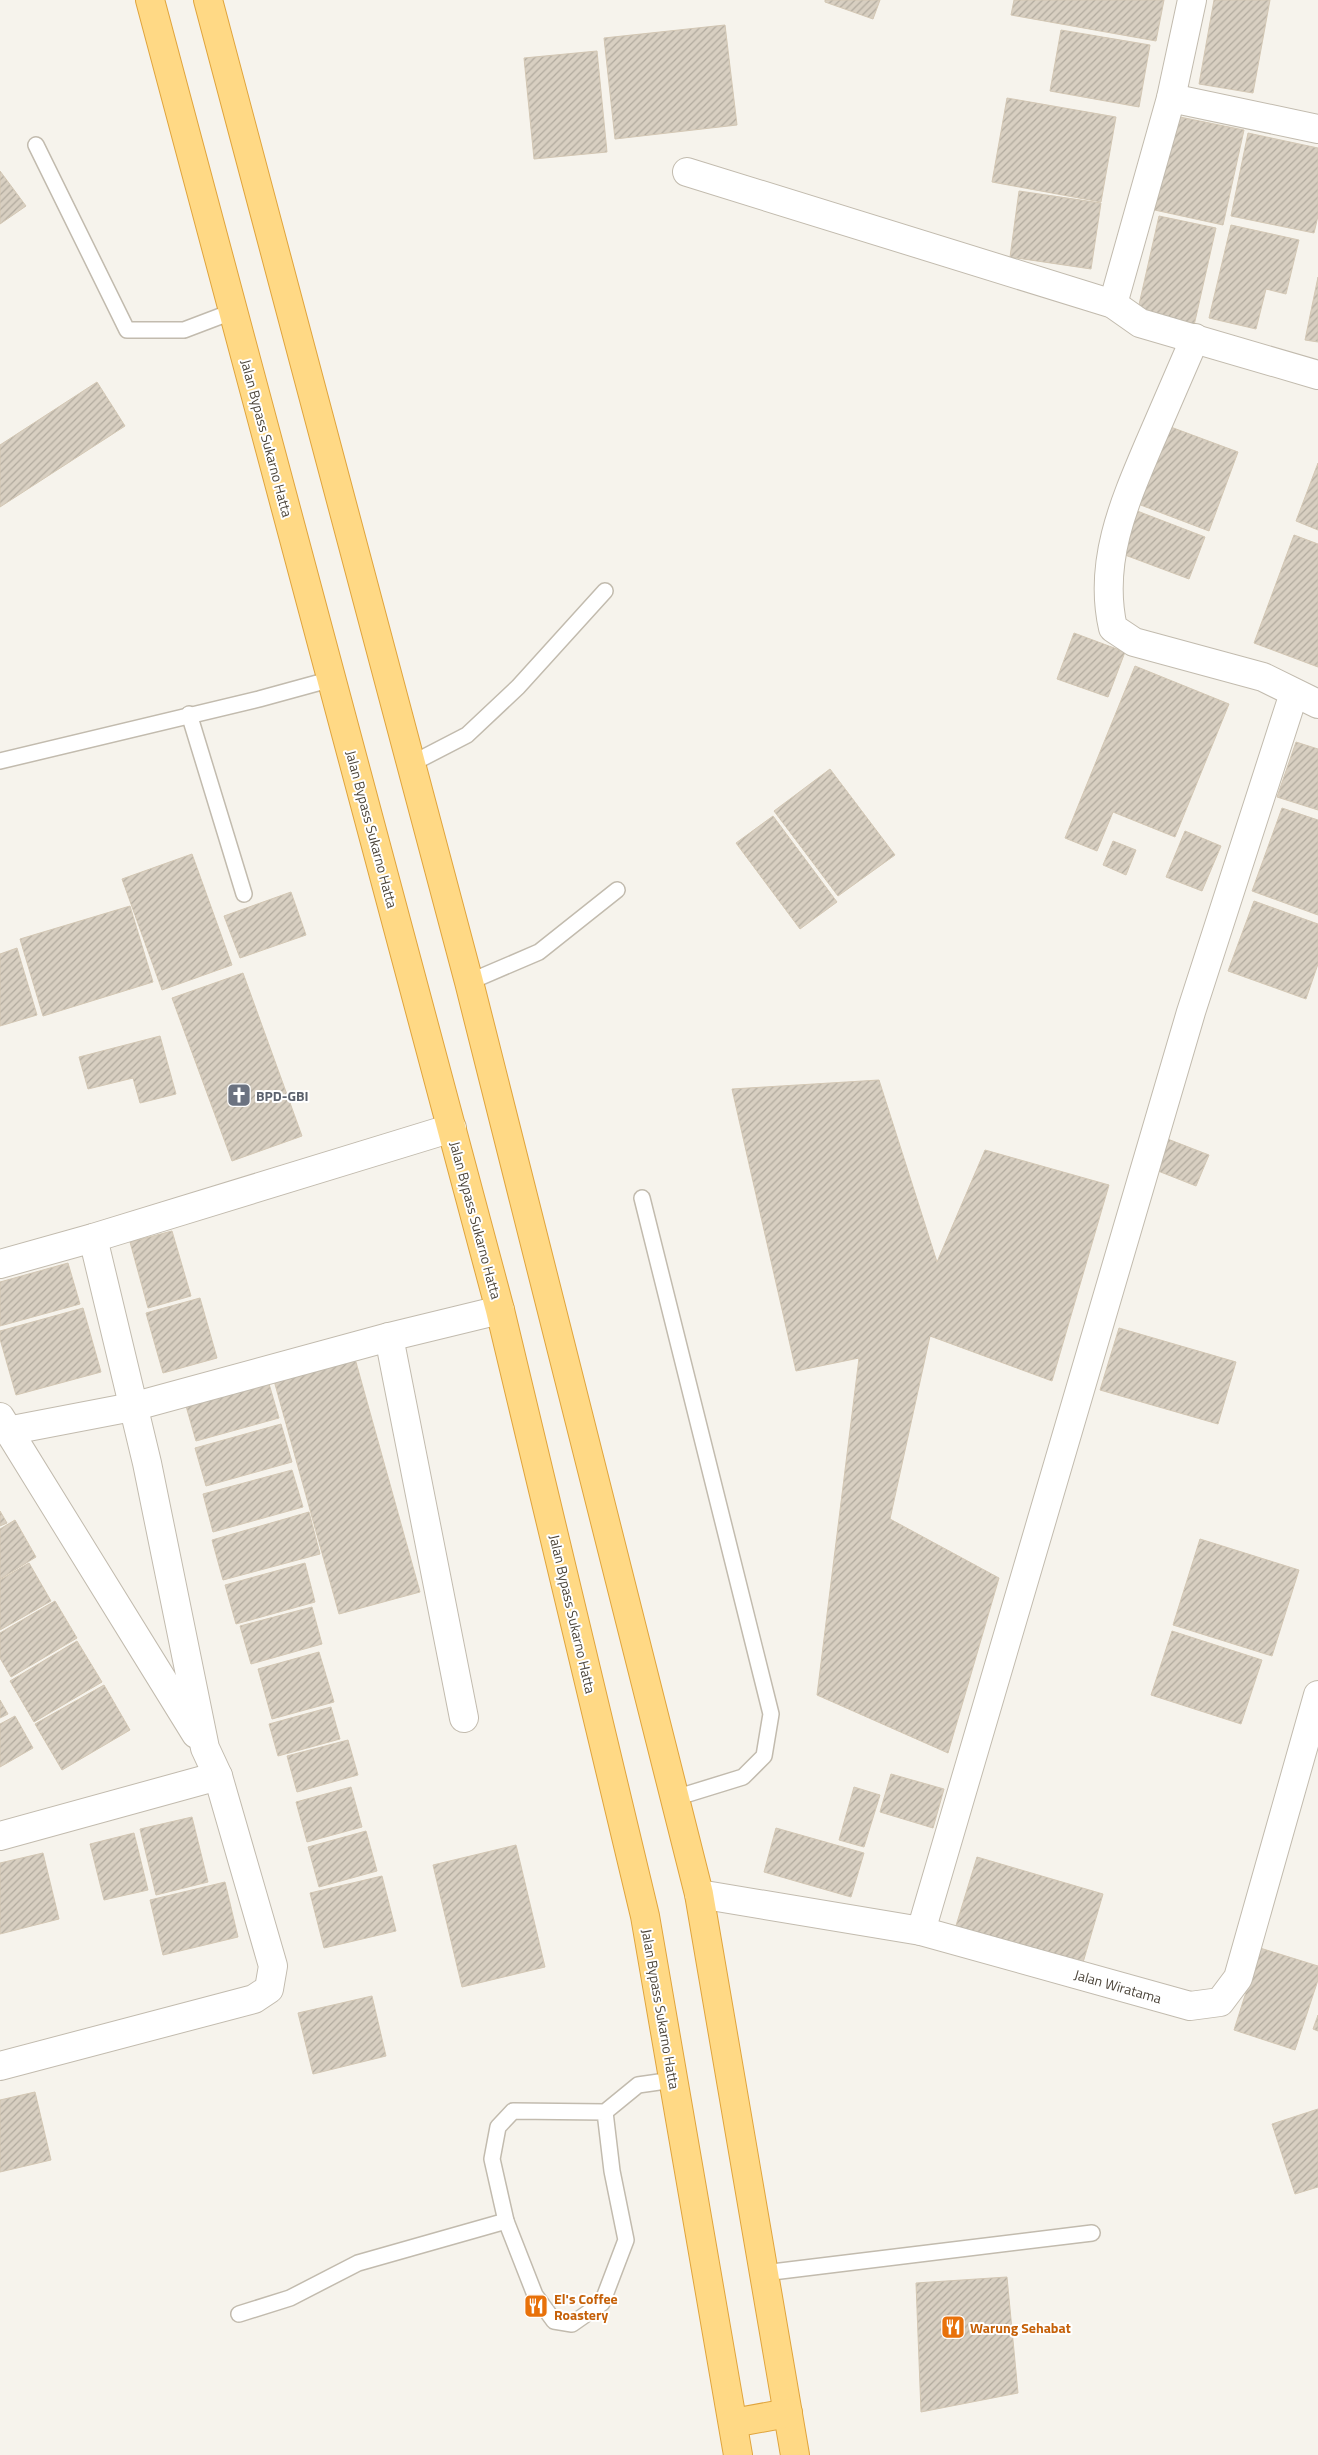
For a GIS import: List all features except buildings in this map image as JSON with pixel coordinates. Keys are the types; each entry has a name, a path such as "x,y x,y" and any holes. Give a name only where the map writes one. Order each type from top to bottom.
{"highway":[{"name":"Jalan Bypass Sukarno Hatta","path":"150,0 500,1310 645,1916 738,2455"},
{"path":"209,0 469,982 699,1894 795,2455"},
{"path":"733,2423 788,2413"}],"street":[{"path":"1113,304 1171,98 1192,0"},
{"path":"1171,98 1318,129"},
{"path":"687,172 1113,304 1140,323 1318,374"},
{"path":"921,1931 1191,1012 1306,699 1263,677 1134,642 1113,628 1108,606 1109,558 1123,504 1195,338"},
{"path":"0,1264 93,1238 452,1128"},
{"path":"93,1238 132,1408 147,1463 205,1748"},
{"path":"0,2066 254,1999 270,1989 273,1966 218,1776 205,1748 3,1424 132,1408 389,1337 500,1310"},
{"path":"389,1337 464,1718"},
{"name":"Jalan Wiratama","path":"699,1894 921,1931 1190,2006 1220,2002 1238,1978 1318,1695"},
{"path":"0,1836 218,1776"}],"lane":[{"path":"36,145 127,330 184,330 234,311"},
{"path":"411,764 467,735 518,687 605,591"},
{"path":"0,761 189,714 259,699 332,679"},
{"path":"189,714 244,894"},
{"path":"469,982 539,952 617,890"},
{"path":"642,1198 771,1714 764,1756 743,1777 675,1798"},
{"path":"605,2112 612,2171 626,2240 602,2303 572,2324 554,2321 535,2295 506,2220 492,2159 498,2128 513,2111 605,2112 638,2085 674,2080"},
{"path":"239,2314 290,2298 358,2263 506,2220"},
{"path":"764,2273 1092,2233"}],"place":[{"name":"BPD-GBI","path":"239,1095"},
{"name":"El's Coffee Roastery","path":"536,2306"},
{"name":"Warung Sehabat","path":"953,2327"}]}
